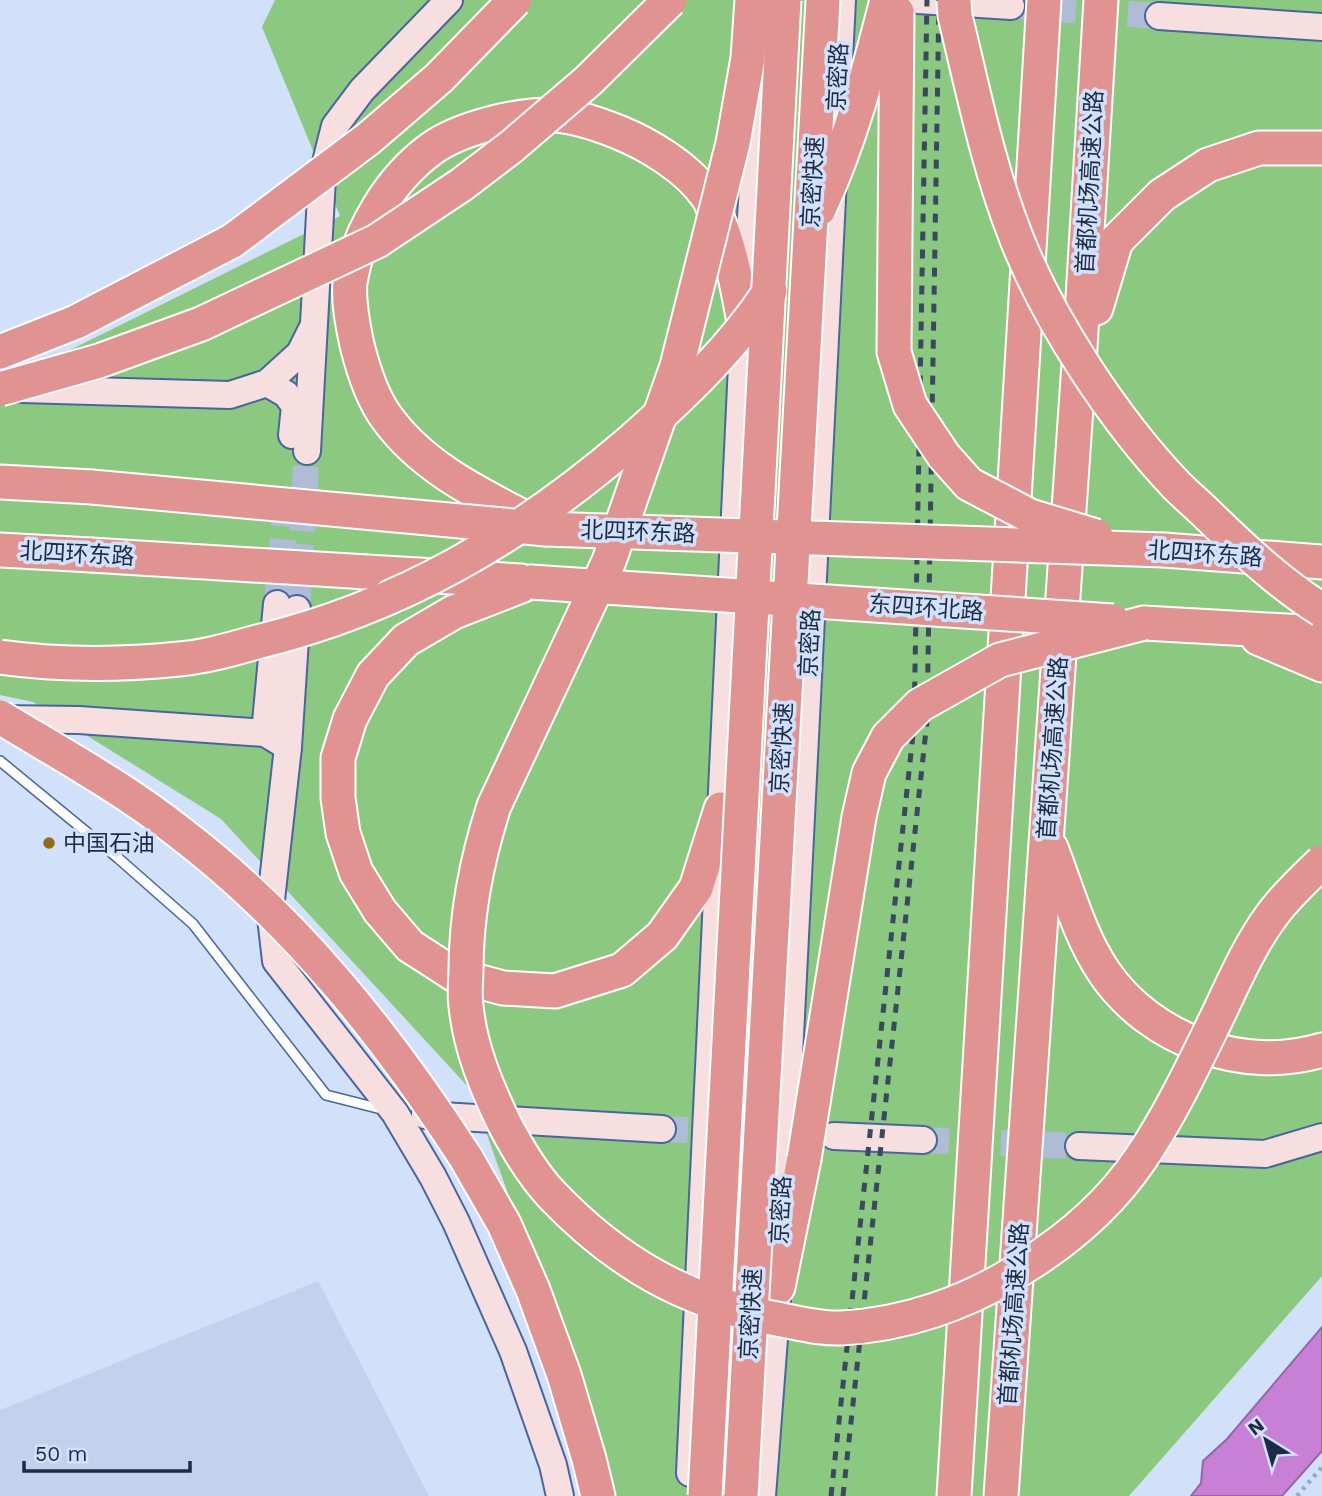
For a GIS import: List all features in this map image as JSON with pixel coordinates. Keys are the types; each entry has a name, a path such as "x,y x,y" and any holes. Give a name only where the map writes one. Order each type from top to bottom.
{"highway":[{"path":"0,352 76,322 232,241 368,139 439,78 515,0"},
{"path":"0,389 99,361 201,324 377,241 461,185 511,147 588,81 670,0"},
{"path":"752,0 748,58 733,143 677,366 610,561 505,781 481,845 466,939 465,1005 476,1055 493,1101 516,1146 544,1187 573,1217 602,1241 636,1267 669,1286 726,1307 810,1326 839,1328 887,1322 960,1302 1053,1250 1112,1195 1140,1160 1164,1121 1237,976 1272,915 1322,862"},
{"name":"京密快速","path":"705,1496 784,0"},
{"name":"京密快速","path":"741,1496 823,0"},
{"path":"0,657 27,661 111,663 181,659 282,636 349,615 414,588 547,509 655,420 729,345 756,313 805,238 836,171 875,49 887,0"},
{"path":"897,0 894,352 910,405 944,456 969,484 1030,516 1094,536 1164,550"},
{"path":"954,0 955,16 992,165 1016,238 1057,321 1131,433 1178,486 1240,547 1322,610"},
{"path":"954,1496 1044,0"},
{"name":"首都机场高速公路","path":"1001,1496 1079,364 1101,0"},
{"path":"546,529 452,479 419,453 386,418 363,369 354,328 350,284 365,230 396,183 431,149 474,128 523,118 553,115 596,123 645,142 677,166 707,196 726,239 744,322"},
{"path":"1079,364 1116,241 1162,195 1208,165 1259,148 1322,148"},
{"name":"北四环东路","path":"0,482 92,487 546,529 1164,550 1278,559"},
{"path":"1278,559 1322,545"},
{"name":"北四环东路","path":"0,550 531,582"},
{"path":"1278,559 1322,562"},
{"path":"531,582 454,612 406,640 373,675 350,719 338,758 338,799 343,833 356,872 380,911 410,946 455,975 503,988 555,990 622,970 662,936 696,888 721,809"},
{"name":"东四环北路","path":"531,582 1322,633"},
{"path":"778,1287 804,1159 859,817 869,773 888,737 920,705 1000,660 1144,623"},
{"path":"1233,627 1322,665"},
{"path":"0,718 115,786 180,832 300,939 425,1094 504,1224 533,1290 564,1375 598,1496"},
{"path":"1047,837 1081,927 1104,972 1145,1017 1184,1040 1227,1053 1263,1059 1303,1056 1322,1050"}],"street":[{"path":"267,383 286,394 295,406 299,451 315,321 322,178 335,126 362,90 449,0"},
{"path":"689,1496 744,322 766,0"},
{"name":"京密路","path":"762,1496 778,1287 842,0"},
{"path":"918,0 1011,6"},
{"path":"1159,16 1322,27"},
{"path":"0,389 230,396 267,383 300,353 315,321"},
{"path":"265,733 287,607 288,747 271,909 276,961 395,1113 456,1222 513,1351 553,1465 560,1496"},
{"path":"0,718 79,720 265,733 288,747"},
{"path":"395,1113 662,1129"},
{"path":"834,1136 923,1140"},
{"path":"1079,1146 1265,1154 1322,1137"}],"lane":[{"path":"0,761 118,858 192,924 326,1095 395,1113"}],"path":[{"path":"1297,1496 1322,1467"}],"shaded area":[{"path":"318,1281 429,1496 0,1496 0,1410"},
{"path":"1322,1327 1322,1451 1282,1496 1191,1496 1201,1483 1203,1461 1227,1439"}],"green space":[{"path":"275,0 1322,0 1322,1276 1129,1496 616,1496 471,1090 221,819 33,702 0,695 0,375 60,355 340,216 262,27"}],"tunnel":[{"path":"1011,6 1159,16"},
{"path":"297,609 307,451"},
{"path":"277,604 286,505"},
{"path":"662,1129 779,1134"},
{"path":"923,1140 1079,1146"}],"railway":[{"path":"831,1496 914,725 927,0"},
{"path":"843,1496 927,721 939,0"}],"place":[{"name":"中国石油","path":"49,843"}]}
